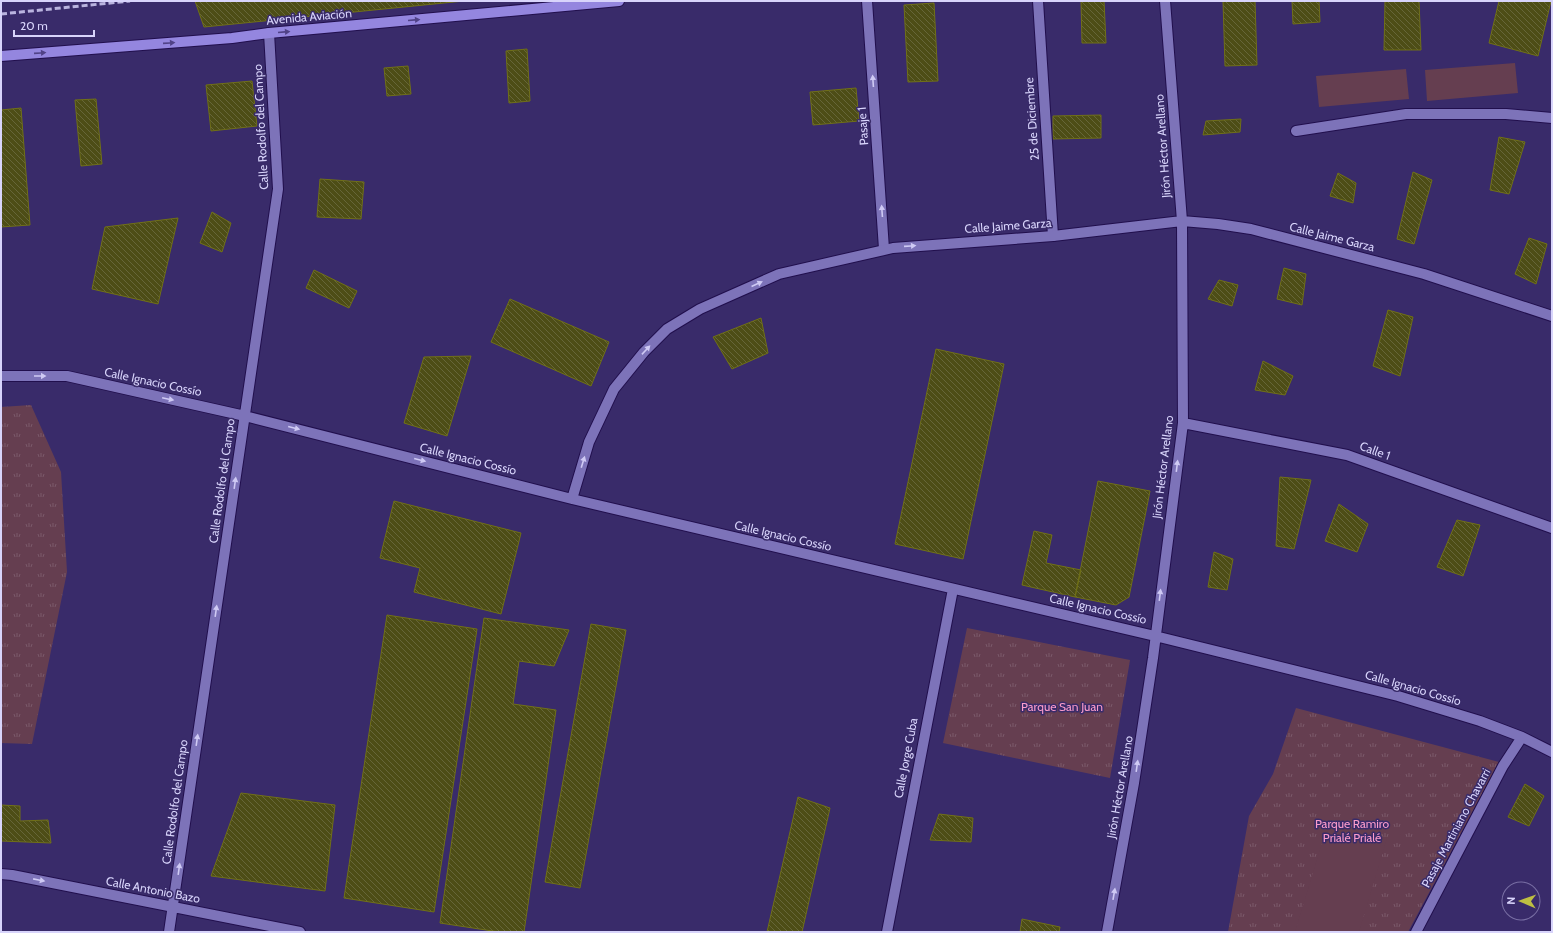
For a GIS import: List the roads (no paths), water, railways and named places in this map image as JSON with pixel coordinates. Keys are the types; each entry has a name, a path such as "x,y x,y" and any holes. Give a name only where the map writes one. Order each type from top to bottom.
{"main road":[{"name":"Avenida Aviación","path":"1,56 232,38 269,33 619,1"}],"street":[{"name":"Pasaje 1","path":"867,1 884,249"},
{"name":"25 de Diciembre","path":"1038,1 1053,236"},
{"name":"Jirón Héctor Arellano","path":"1107,932 1134,783 1183,423 1182,221 1165,1"},
{"name":"Calle Rodolfo del Campo","path":"169,932 278,189 269,33"},
{"path":"1296,130 1406,114 1506,114 1552,118"},
{"name":"Calle Jaime Garza","path":"572,499 589,442 614,388 644,352 667,328 700,309 779,274 884,249 1053,236 1182,221 1218,224 1266,233 1424,274 1552,316"},
{"name":"Calle Ignacio Cossío","path":"1,376 66,376 245,416 572,499 1155,636 1398,696 1522,737 1552,752"},
{"name":"Calle 1","path":"1183,423 1347,455 1552,528"},
{"name":"Calle Jorge Cuba","path":"887,932 953,589"},
{"name":"Pasaje Martiniano Chavarri","path":"1416,932 1503,766 1522,737"},
{"name":"Calle Antonio Bazo","path":"1,874 12,874 300,932"}],"railway":[{"path":"1,14 130,1"}],"park label":[{"name":"Parque San Juan","path":"1062,707"},
{"name":"Parque Ramiro Prialé Prialé","path":"1352,831"}]}
